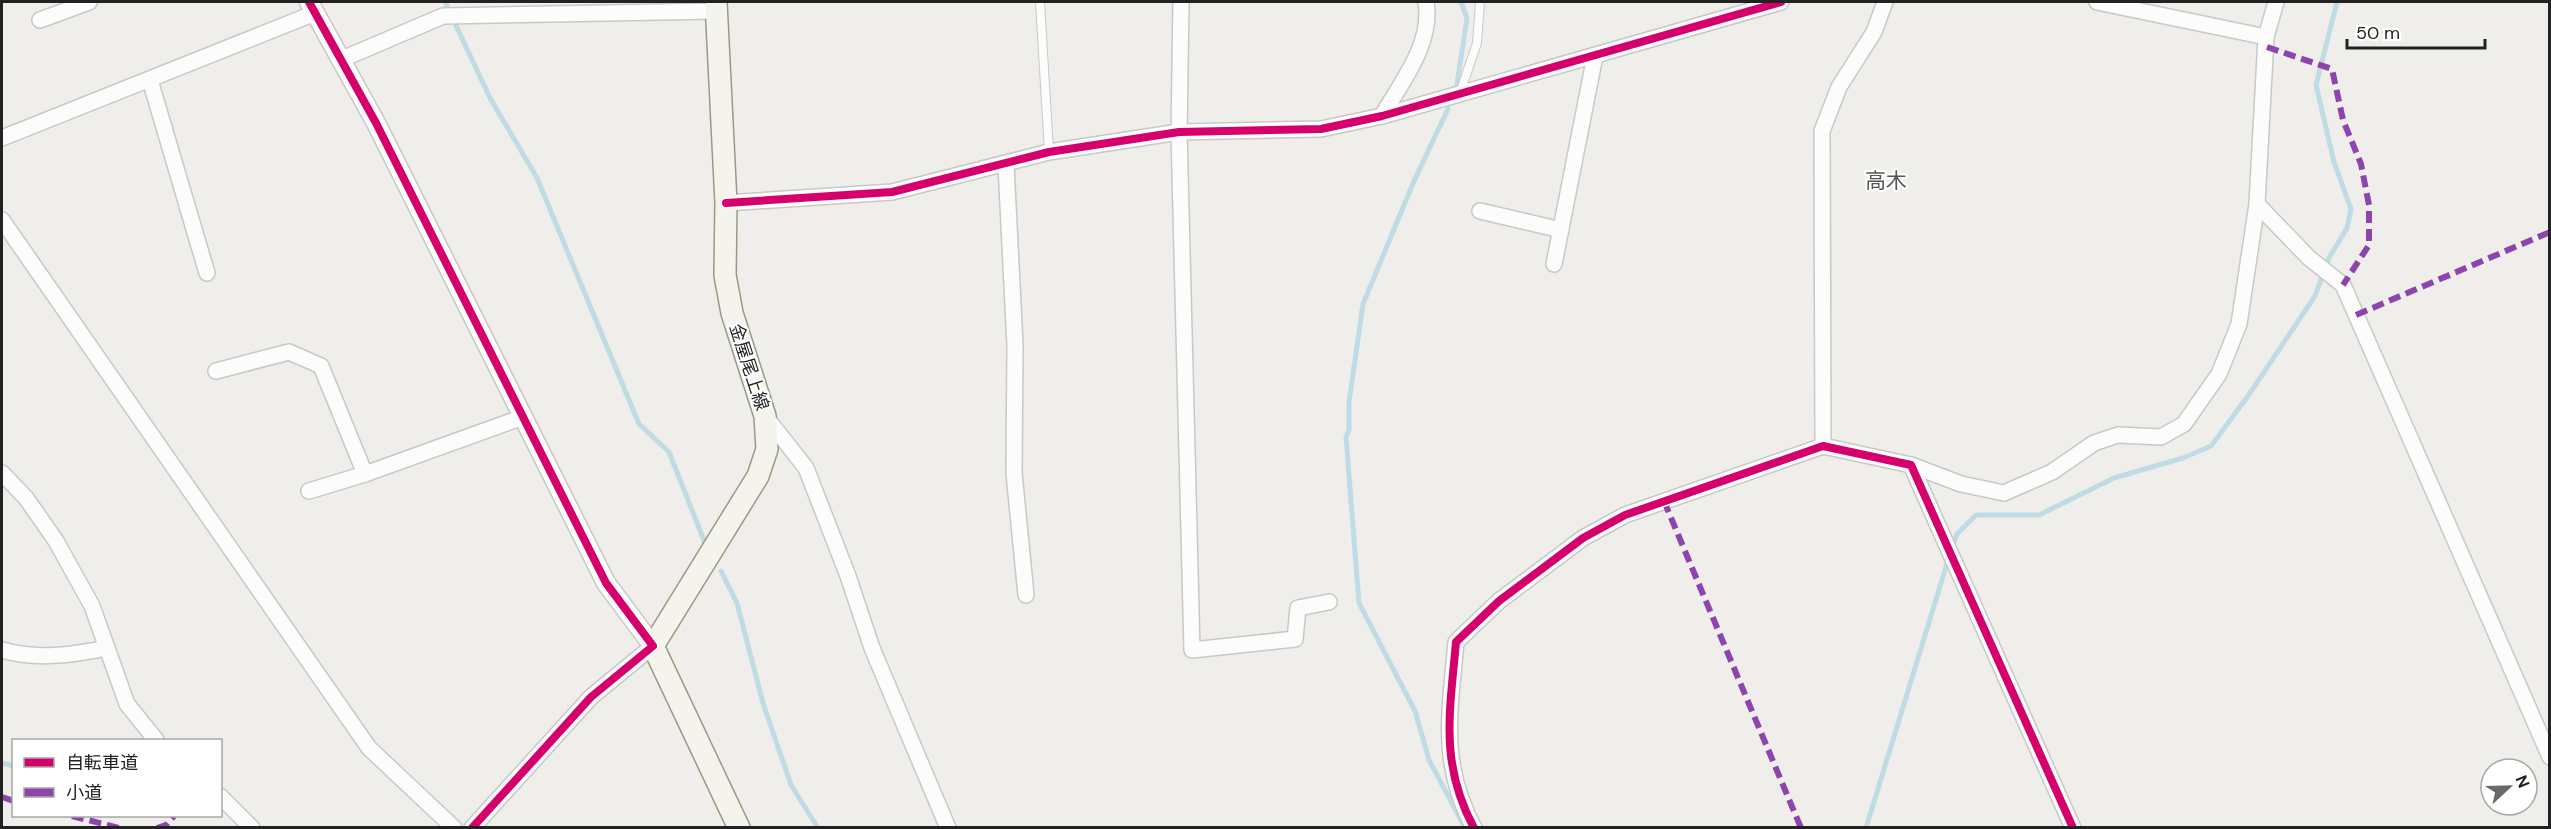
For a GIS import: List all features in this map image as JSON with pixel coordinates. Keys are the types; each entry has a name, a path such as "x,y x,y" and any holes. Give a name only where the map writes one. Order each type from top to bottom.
{"main road":[{"name":"金屋尾上線","path":"653,646 758,477 767,449 765,417 732,313 725,275 726,203 716,6"},
{"path":"653,646 738,828"}],"street":[{"path":"40,20 89,2"},
{"path":"1181,2 1179,132 1192,650 1295,639 1298,608 1329,602"},
{"path":"1382,116 1423,44 1429,17 1426,2"},
{"path":"726,203 892,192 1006,165 1049,152 1179,132 1321,129 1382,116 1781,2"},
{"path":"1823,446 1822,131 1839,87 1874,32 1885,2"},
{"path":"2097,2 2266,38"},
{"path":"1474,828 1462,806 1451,769 1449,722 1456,642 1499,601 1583,538 1625,515 1823,446 1911,465 1961,484 2004,493 2052,472 2094,443 2118,435 2161,437 2184,424 2219,374 2239,324 2257,204 2266,38 2276,2"},
{"path":"340,60 443,15 459,17 716,6"},
{"path":"2,138 150,80 312,7 376,123 606,583 653,646 591,697 472,828"},
{"path":"1554,264 1595,56"},
{"path":"150,80 207,273"},
{"path":"1006,165 1015,345 1014,473 1026,595"},
{"path":"2257,204 2309,258 2343,285 2550,757"},
{"path":"1480,211 1561,230"},
{"path":"2,220 369,748 454,828"},
{"path":"216,371 289,352 321,366 365,474"},
{"path":"309,491 365,474 523,417"},
{"path":"765,417 806,468 848,576 872,648 948,828"},
{"path":"1911,465 2073,828"},
{"path":"2,473 26,498 56,541 92,606 127,704 154,739"},
{"path":"2,650 21,656 32,656 73,655 106,648"},
{"path":"222,798 252,828"}],"lane":[{"path":"1040,2 1049,152"},
{"path":"1460,94 1477,43 1480,2"}],"waterway":[{"path":"445,2 490,98 537,178 639,424 669,452 707,548"},
{"path":"1457,84 1467,18 1461,2"},
{"path":"1952,548 1957,534 1976,515 2039,515 2114,478 2183,458 2211,446 2248,396 2315,296 2329,258 2347,228 2351,209 2334,162 2316,85 2337,2"},
{"path":"1448,109 1414,181 1363,304 1349,402 1349,430 1346,437 1359,603 1415,711 1429,760 1465,828"},
{"path":"1866,828 1949,557"},
{"path":"721,571 737,603 763,703 791,785 818,828"},
{"path":"2,763 12,766"}],"marked path":[{"path":"2267,47 2332,69 2343,120 2361,164 2369,205 2369,245 2343,285"},
{"path":"2356,315 2550,232"},
{"path":"1664,501 1801,828"},
{"path":"2,797 12,800"},
{"path":"76,817 119,828"},
{"path":"157,828 166,825 173,817"}],"cycle path":[{"path":"309,2 376,123 606,583 653,646 591,697 472,828"},
{"path":"726,203 892,192 1049,152 1179,132 1321,129 1382,116 1781,2"},
{"path":"1474,828 1463,804 1451,759 1450,714 1456,642 1499,601 1583,538 1625,515 1823,446 1911,465 2073,828"}],"district":[{"name":"高木","path":"1886,181"}]}
